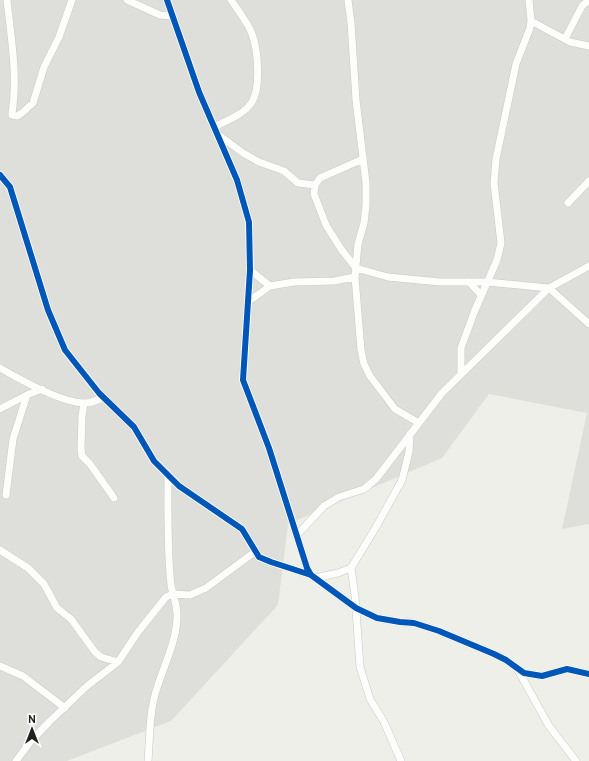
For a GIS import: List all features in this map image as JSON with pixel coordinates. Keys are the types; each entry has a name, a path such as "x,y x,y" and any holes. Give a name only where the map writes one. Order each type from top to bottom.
{"street":[{"path":"7,0 13,50 14,87 12,115 17,116 33,103 44,67 59,37 72,0"},
{"path":"127,0 160,15 172,16"},
{"path":"167,0 198,92 237,180 249,222 249,302 243,380 269,448 307,568 313,577"},
{"path":"215,130 244,110 252,102 258,78 256,48 252,33 231,0"},
{"path":"348,0 356,100 366,183 364,223 358,244 355,278 361,350 364,364 370,376 395,408 419,423"},
{"path":"461,373 462,348 481,295 496,260 501,243 494,183 496,159 516,64 530,28 530,0"},
{"path":"565,39 582,6 589,0"},
{"path":"531,21 570,42 589,46"},
{"path":"215,130 243,153 259,162 284,171 298,183 315,185"},
{"path":"363,159 326,174 320,178 315,185 314,194 326,225 341,249 356,268 388,277 440,282 487,282 550,288 589,324"},
{"path":"0,175 10,187 48,310 65,350 104,397 134,427 154,461 179,486 242,529 259,557 313,577 356,608 377,618 414,623 439,631 494,654 506,660 524,673 542,676 567,669 589,674"},
{"path":"568,203 589,181"},
{"path":"296,536 324,506 339,497 364,489 376,479 442,393 461,373 550,288 589,266"},
{"path":"250,270 270,286"},
{"path":"249,302 270,286 294,282 334,281 355,278"},
{"path":"468,282 481,295"},
{"path":"0,368 57,396 84,403 90,403 104,397"},
{"path":"6,495 13,439 28,395 29,383"},
{"path":"0,409 42,389"},
{"path":"84,403 82,416 82,456 90,464 114,498"},
{"path":"313,577 338,573 351,568 402,480 409,452 410,434"},
{"path":"148,761 150,726 156,689 170,652 178,616 173,594 167,521 168,475"},
{"path":"0,550 28,568 44,584 57,608 71,619 95,652 101,657 118,662"},
{"path":"16,761 30,741 48,722 65,708 87,686 118,662 160,602 173,594 190,595 206,588 256,552"},
{"path":"351,568 356,608 360,667 370,699 384,722 401,761"},
{"path":"0,666 23,676 65,708"},
{"path":"518,670 549,726 576,761"}],"shaded area":[{"path":"0,0 589,0 589,524 562,529 587,413 489,394 442,458 288,524 278,605 171,721 67,761 0,761"}],"cycle path":[{"path":"167,0 199,92 237,180 249,222 250,270 243,380 269,448 307,568 311,575 356,608 377,618 414,623 439,631 494,654 506,660 524,673 542,676 567,669 589,674"},
{"path":"0,175 10,187 48,310 65,350 99,393 134,427 154,461 179,486 242,529 259,557 311,575"}]}
